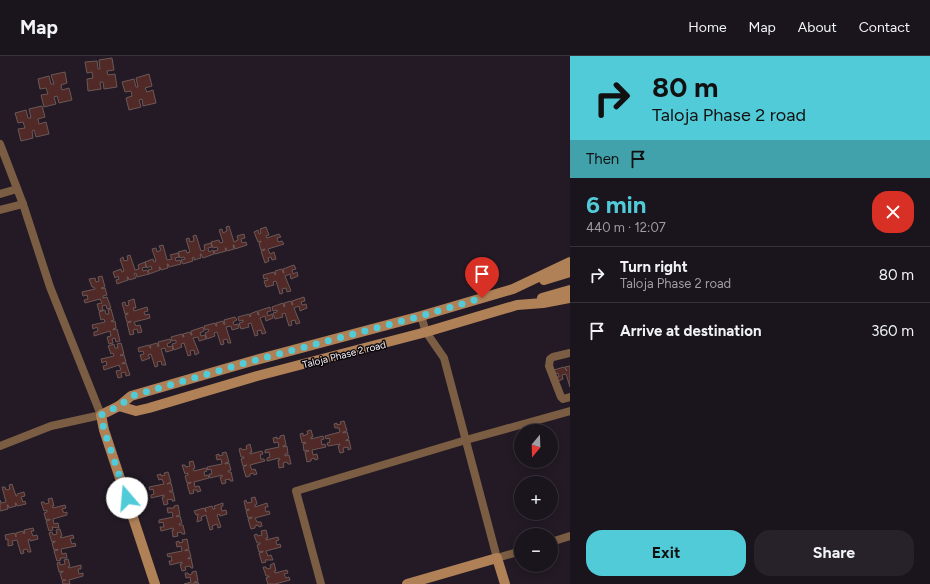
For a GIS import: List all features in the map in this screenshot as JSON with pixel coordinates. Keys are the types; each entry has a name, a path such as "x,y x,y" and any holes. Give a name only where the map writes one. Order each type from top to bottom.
{"street":[{"path":"0,144 18,189 50,287 101,415 104,430 155,584"},
{"path":"0,194 18,189"},
{"path":"0,210 23,204"},
{"name":"Taloja Phase 2 road","path":"101,415 119,406 132,396 252,361 421,316 513,289 570,262"},
{"path":"513,289 570,272"},
{"path":"517,305 570,290"},
{"name":"Taloja Phase 2 road","path":"119,406 136,411 257,376 426,332 517,305 542,303 570,298"},
{"path":"421,316 426,332 444,358 505,584"},
{"path":"570,352 550,359 549,366 562,398 570,397"},
{"path":"321,584 296,491 466,440 570,411"},
{"path":"0,446 51,426 101,415"},
{"path":"558,540 570,536"},
{"path":"407,584 514,553"}],"building":[{"path":"112,58 114,70 107,71 108,75 115,74 117,87 104,89 103,82 100,82 101,89 88,91 87,79 93,78 92,72 87,73 85,62 97,61 98,69 100,69 99,60"},
{"path":"65,72 67,83 61,85 62,90 69,88 72,100 59,103 57,96 54,97 56,104 44,107 41,95 48,94 46,88 40,89 38,79 49,76 51,84 54,84 51,75"},
{"path":"149,74 152,86 145,88 147,92 153,90 156,103 143,106 142,99 139,100 141,107 129,110 126,98 132,96 131,91 125,92 122,82 134,79 136,87 138,87 136,78"},
{"path":"42,106 45,117 38,119 39,124 46,122 49,134 36,137 34,130 32,131 33,138 21,141 18,129 25,128 23,122 18,123 15,113 26,110 28,118 31,118 29,109"},
{"path":"229,226 234,242 238,240 237,236 244,234 245,238 241,239 242,243 246,242 247,245 235,249 233,245 234,249 227,251 225,248 226,251 215,254 214,251 218,250 217,247 213,248 211,242 219,240 220,243 223,242 219,230 222,229 223,233 227,231 226,227"},
{"path":"266,227 269,235 266,236 267,238 279,234 281,237 277,238 278,242 282,241 284,244 268,249 270,254 274,252 276,259 272,260 271,257 268,258 269,261 265,263 261,251 265,249 261,250 259,243 261,241 258,242 254,232 258,230 259,234 261,233 260,229"},
{"path":"196,235 201,251 205,250 204,245 211,243 212,247 208,248 209,252 213,250 214,254 203,258 200,254 201,258 194,260 194,257 192,258 193,261 183,264 181,260 185,259 184,257 180,258 178,252 186,250 187,253 190,252 186,239 189,238 190,242 194,241 193,236"},
{"path":"163,245 167,260 172,259 170,255 178,253 179,257 175,258 176,261 180,260 181,264 169,267 167,264 168,268 161,270 159,267 160,270 149,274 148,270 152,269 151,266 147,268 145,262 153,259 154,262 156,261 152,249 156,248 157,252 161,250 159,246"},
{"path":"130,255 135,270 139,269 138,265 145,262 146,267 142,268 143,271 147,270 149,274 137,277 136,273 134,274 136,278 129,280 127,277 128,280 117,284 116,280 119,279 118,276 115,278 113,272 121,269 122,272 124,271 120,259 123,257 124,261 128,260 127,256"},
{"path":"294,265 296,269 292,270 293,274 297,272 298,276 291,279 290,274 285,276 291,291 287,292 286,288 282,289 283,293 280,294 276,281 273,282 274,285 266,287 264,281 268,280 267,278 264,279 263,275 274,272 275,275 275,271 282,269 284,273 283,269"},
{"path":"102,276 105,287 101,288 105,288 107,295 103,296 103,298 107,297 111,308 107,309 106,305 102,306 103,310 99,311 97,304 102,303 100,299 85,303 84,300 88,299 87,295 83,296 82,292 95,289 92,287 89,279 95,278 96,282 99,281 98,277"},
{"path":"304,297 305,301 301,302 302,305 306,304 307,308 300,311 299,306 294,308 300,323 296,324 295,320 291,321 292,325 289,326 285,313 282,314 283,317 275,319 273,313 277,312 277,310 273,311 272,307 283,303 284,307 284,303 291,301 293,305 292,301"},
{"path":"134,299 136,308 133,308 134,311 147,307 148,311 144,312 145,315 149,314 150,318 134,322 136,326 140,325 142,332 138,333 137,329 133,330 134,334 130,335 127,323 131,321 127,322 125,315 128,313 125,314 122,303 125,302 126,306 129,305 128,301"},
{"path":"270,307 271,311 267,312 268,316 272,314 273,318 266,321 265,316 260,318 266,333 262,334 261,330 257,331 258,335 255,336 251,323 248,324 249,327 241,329 239,323 243,322 243,320 239,321 238,317 249,314 250,317 250,314 257,311 259,315 258,311"},
{"path":"111,309 114,320 111,321 115,321 116,328 113,330 117,329 120,341 116,342 115,338 112,339 113,343 109,344 107,337 111,336 110,331 94,336 94,332 98,331 97,327 93,329 92,325 105,322 104,319 101,320 99,312 105,310 106,314 109,314 108,310"},
{"path":"235,317 237,320 233,322 234,325 238,324 239,328 232,330 231,326 226,327 231,343 228,343 227,339 223,340 224,344 221,345 217,332 214,333 215,336 207,339 205,333 209,331 208,329 205,330 204,326 215,323 217,326 216,323 223,321 224,325 224,320"},
{"path":"203,327 204,331 200,333 201,336 205,335 206,339 199,341 198,337 193,338 199,353 195,355 194,350 190,351 191,355 188,356 184,343 181,344 182,347 174,350 172,344 176,343 176,340 172,341 171,337 182,334 184,337 183,334 190,332 192,335 191,331"},
{"path":"170,339 171,342 167,344 168,347 172,346 173,350 166,352 165,348 161,349 166,365 162,365 161,361 157,362 158,366 155,367 151,354 148,355 150,358 142,361 140,355 144,354 143,351 139,352 138,348 149,345 151,348 150,345 157,343 158,347 158,342"},
{"path":"121,343 124,354 120,355 124,355 126,362 122,364 126,363 130,375 126,376 125,372 121,373 122,377 118,378 116,371 121,370 119,365 104,370 103,366 107,365 106,361 102,363 101,359 114,356 113,353 111,354 108,346 114,344 115,348 118,348 117,344"},
{"path":"570,366 570,387 566,374 562,375 563,379 558,381 558,373 556,374 554,370 564,367 567,371 565,367"},
{"path":"344,421 347,431 343,433 347,432 349,439 346,441 349,440 351,449 348,450 348,447 343,448 344,452 340,453 338,446 340,444 328,446 327,443 330,442 329,438 326,439 325,436 340,432 339,428 335,428 334,424 341,424 340,422"},
{"path":"311,430 313,437 311,437 311,439 323,436 324,439 321,440 322,445 325,444 326,447 312,450 313,455 317,454 318,459 315,460 314,458 307,462 305,452 309,451 304,451 303,444 306,443 302,443 300,434 303,433 303,436 308,434 307,431"},
{"path":"284,435 286,445 283,447 287,446 288,454 285,454 285,456 289,455 291,464 288,464 287,462 283,463 284,467 279,468 279,458 267,461 267,458 270,457 269,452 265,453 265,450 279,447 278,442 274,443 273,438 277,437 277,439"},
{"path":"250,444 252,452 250,452 250,454 262,451 263,454 260,455 261,459 264,459 265,461 250,465 252,470 255,469 257,474 254,475 253,473 246,477 243,467 247,465 243,466 241,459 244,457 241,457 239,449 247,449 246,446"},
{"path":"226,452 229,462 225,464 229,463 231,470 228,472 231,472 233,481 230,481 230,479 225,480 226,483 222,484 220,477 222,477 222,475 210,478 209,474 212,474 211,469 208,470 207,467 222,464 221,459 217,460 216,455 223,455 222,453"},
{"path":"193,461 195,468 193,469 194,471 206,468 207,471 204,472 205,476 208,475 209,478 194,482 195,487 199,486 201,491 197,492 197,490 193,490 194,493 190,494 187,484 191,482 187,483 185,476 188,475 188,473 185,474 182,465 185,465 186,467 190,466 189,462"},
{"path":"168,472 171,482 167,484 171,483 173,491 169,491 173,492 175,501 172,501 172,499 167,500 168,504 164,505 162,497 164,497 164,495 151,498 151,495 154,494 153,489 150,490 149,487 164,484 162,479 159,480 157,475 165,475 164,473"},
{"path":"12,484 16,496 17,494 24,492 25,496 21,497 23,502 25,501 26,504 17,506 15,503 16,506 9,508 7,505 8,509 0,511 0,500 1,503 6,502 2,487 5,487 6,490 10,489 9,485"},
{"path":"255,497 257,504 255,507 267,503 268,507 265,507 266,512 269,511 270,514 255,518 257,522 261,522 262,526 259,527 258,525 251,529 248,519 252,517 248,518 246,511 249,509 246,510 244,501 246,500 247,503 252,502 251,498"},
{"path":"52,498 53,508 65,505 66,508 62,509 64,513 67,512 67,515 53,519 54,524 58,523 59,528 52,527 53,530 49,531 46,521 50,519 46,520 44,513 47,512 47,510 44,511 41,502 44,502 45,504 49,503 48,499"},
{"path":"223,503 223,506 221,507 222,511 226,510 227,514 220,516 219,514 217,515 221,527 218,528 217,524 212,526 213,529 210,530 206,515 201,517 202,520 197,522 198,514 196,515 194,511 204,508 206,512 205,508 212,506 213,509 215,509 214,506"},
{"path":"178,505 180,515 176,516 180,516 182,523 179,525 183,525 185,534 182,534 181,532 177,533 178,536 173,537 173,528 161,531 160,527 164,527 163,522 159,523 159,520 173,517 172,512 168,513 167,508 174,508 174,506"},
{"path":"33,528 34,531 31,531 33,536 37,535 38,539 28,540 31,552 28,552 27,549 23,550 24,553 21,554 17,540 12,541 13,545 8,546 8,539 6,540 5,535 15,533 16,537 16,533 23,531 24,534 24,530"},
{"path":"60,529 62,536 60,537 73,535 74,538 70,539 72,544 75,543 76,546 61,549 62,554 66,553 67,558 60,558 61,560 57,561 54,551 58,549 54,550 52,543 55,541 52,542 49,533 52,532 53,535 57,534 56,530"},
{"path":"266,530 268,538 266,538 266,540 278,537 279,540 276,541 277,545 280,544 281,547 266,551 268,556 271,555 273,560 265,560 266,562 262,563 259,553 263,551 259,552 257,545 260,543 257,543 254,535 262,535 261,531"},
{"path":"187,539 189,549 185,551 189,550 191,557 188,559 191,558 193,568 190,566 185,567 186,570 182,571 180,564 182,564 182,562 170,565 169,561 172,561 171,556 168,557 167,554 182,551 181,546 177,547 176,542 183,542 182,540"},
{"path":"68,559 70,566 68,567 69,568 81,565 81,569 78,569 79,574 83,573 83,576 69,580 70,584 63,584 62,581 66,580 62,580 60,573 63,571 59,572 57,563 60,562 60,565 65,564 64,560"},
{"path":"274,563 275,573 287,570 288,573 284,574 286,578 289,577 290,580 275,584 268,584 266,578 269,576 266,576 263,567 266,567 267,569 271,568 270,565"},
{"path":"196,571 198,581 194,583 198,582 199,584 184,584 191,582 190,577 186,578 185,573 188,573 189,575"}],"route":[{"path":"127,498 104,430 101,415 119,406 132,396 252,361 421,316 482,298"}]}
